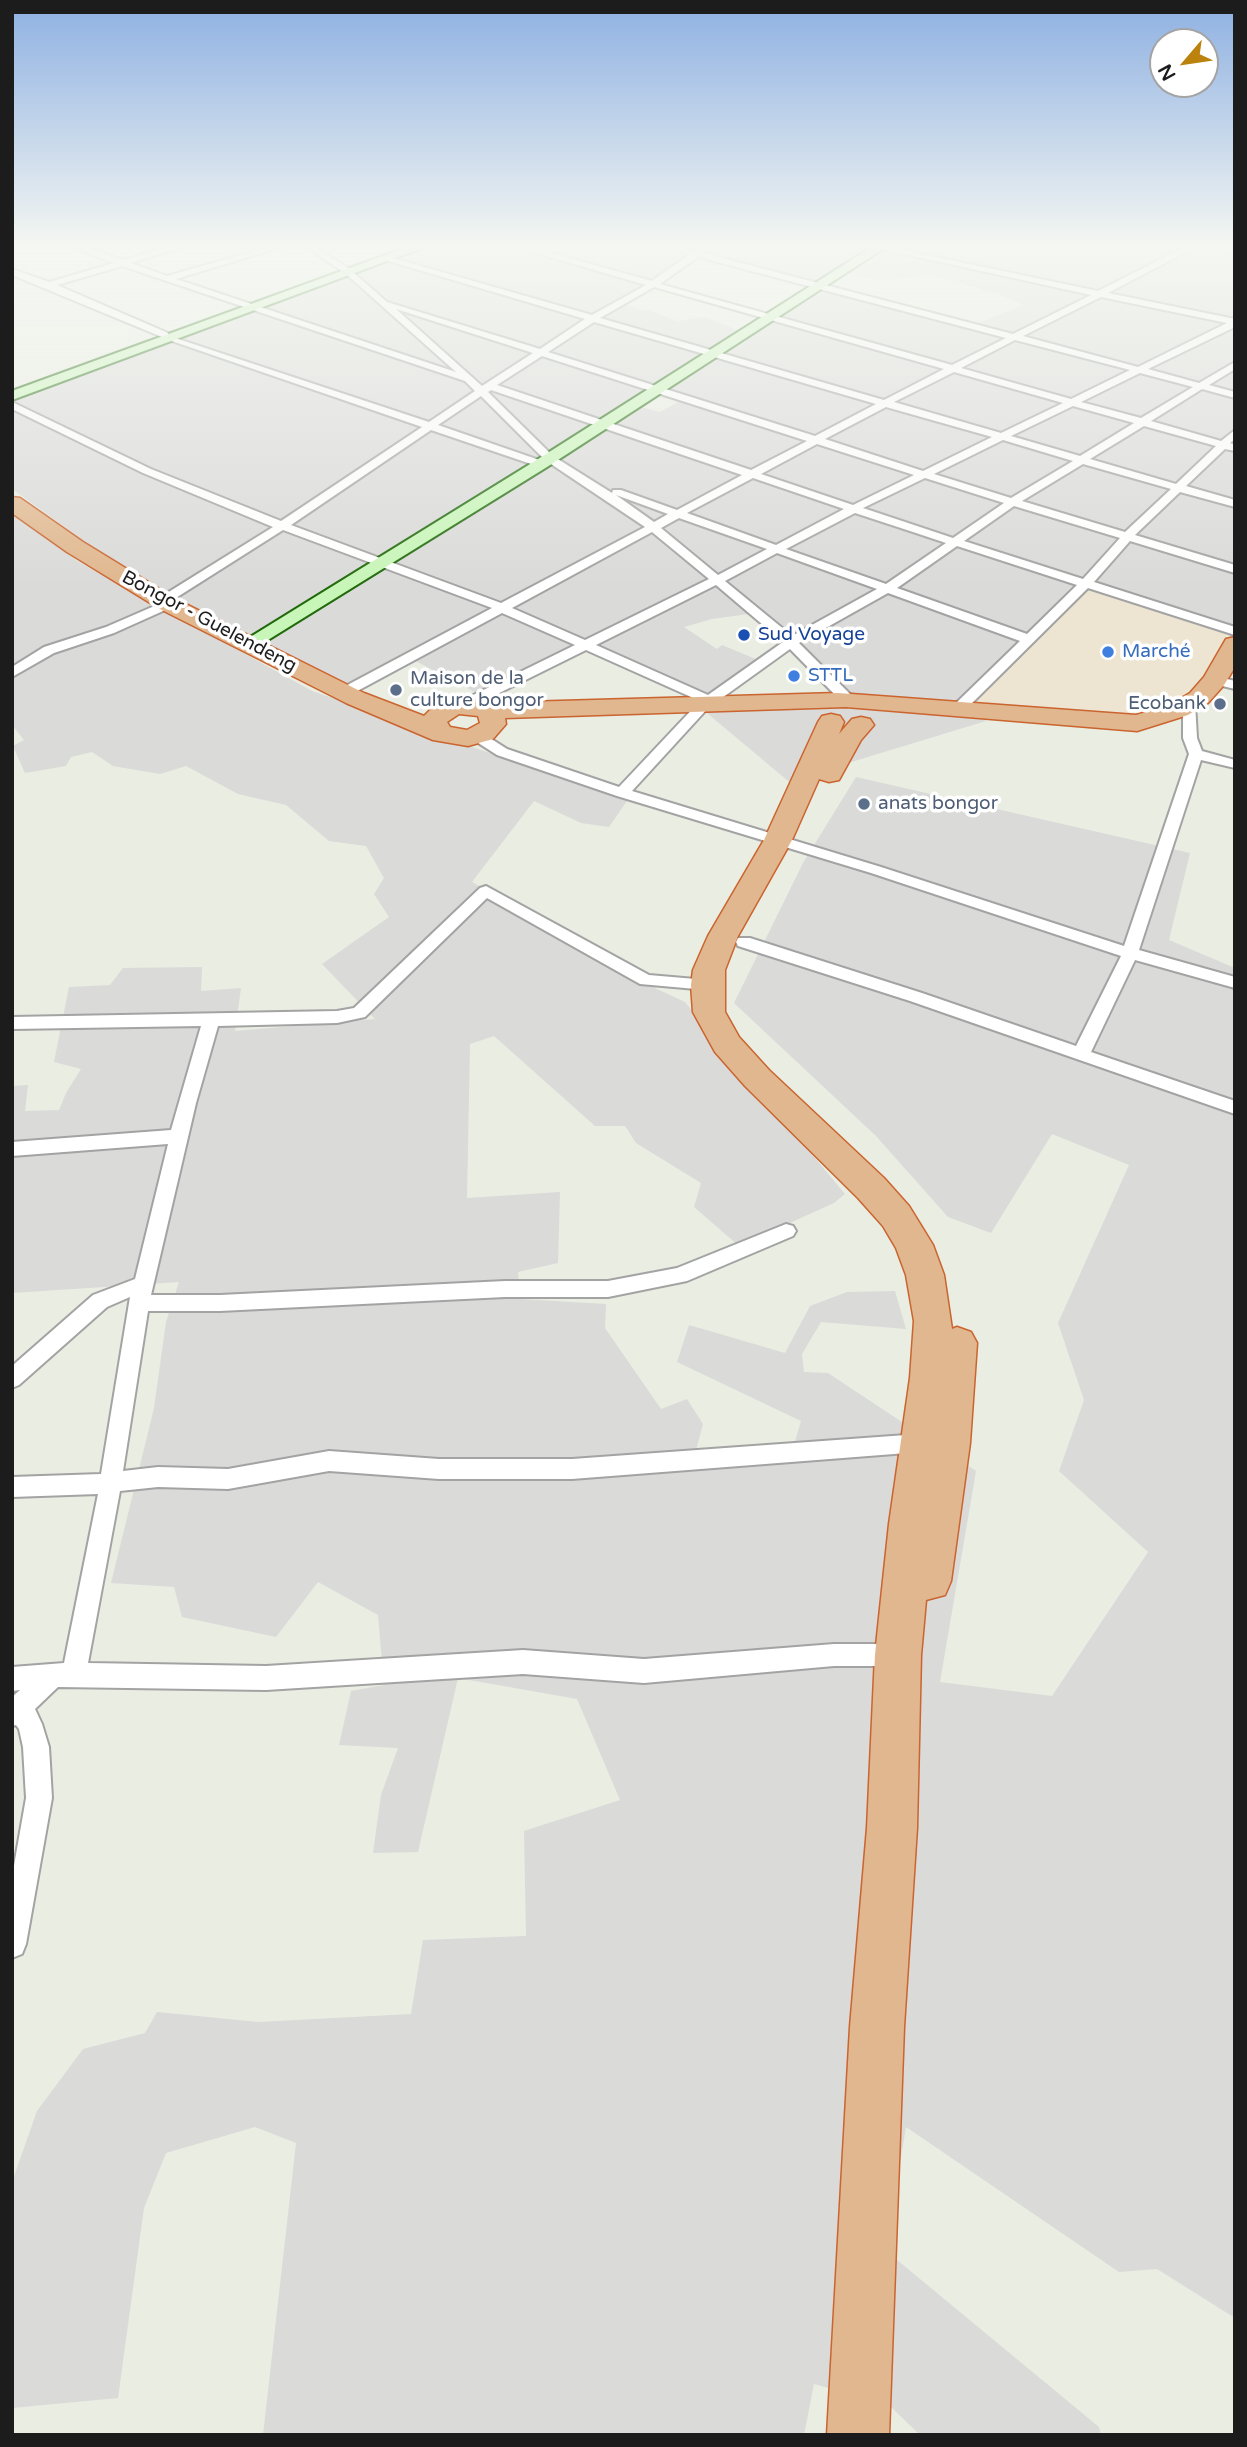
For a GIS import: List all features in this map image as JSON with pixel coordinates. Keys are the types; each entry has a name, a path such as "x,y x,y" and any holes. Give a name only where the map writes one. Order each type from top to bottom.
{"highway":[{"name":"Bongor - Guelendeng","path":"12,503 75,547 166,602 344,693 377,707 466,720"},
{"path":"466,720 518,716 547,709 706,703 800,712 958,709 1130,723 1157,718 1190,705 1225,682 1235,644"},
{"path":"847,713 837,757 786,843 723,936 709,970 707,985 709,1012 727,1045 896,1216 914,1245 925,1275 933,1321 930,1378 920,1443 898,1656 892,1828 877,2027 858,2435"},
{"path":"786,843 733,966 729,986 730,1008 746,1036 768,1063 914,1210 936,1242 949,1277 958,1325 949,1443 892,1828"}],"street":[{"path":"12,390 103,359"},
{"path":"12,396 109,359"},
{"path":"233,359 430,426 545,461 587,481 1028,639"},
{"path":"407,359 485,388 1235,631"},
{"path":"448,359 472,381"},
{"path":"12,673 49,650 110,630 166,602 531,359"},
{"path":"555,359 1235,569"},
{"path":"248,644 603,425 703,359"},
{"path":"729,359 1235,504"},
{"path":"918,359 1230,446"},
{"path":"344,693 652,526 972,359"},
{"path":"1100,359 1235,395"},
{"path":"1162,359 855,508 589,644 466,720 502,752 622,793 1130,953 1235,983"},
{"path":"622,793 706,703 791,642 887,589 1013,502 1235,365"},
{"path":"485,388 545,461"},
{"path":"12,405 110,455 282,526 500,607 589,644 706,703"},
{"path":"958,709 1084,584 1126,537 1230,446 1235,433"},
{"path":"587,481 652,526 791,642 847,713"},
{"path":"1082,1053 1130,953 1196,754 1191,738 1190,705"},
{"path":"1196,754 1235,764"},
{"path":"12,1023 337,1017 359,1013 486,891 646,980 707,985"},
{"path":"744,942 1082,1053 1235,1108"},
{"path":"12,1944 39,1798 36,1747 30,1724 16,1711 63,1675 106,1512 141,1295 179,1136 211,1020"},
{"path":"12,1149 179,1136"},
{"path":"12,1379 100,1301 131,1288 141,1295 220,1303 505,1289 608,1289 680,1275 786,1231"},
{"path":"12,1487 80,1486 158,1477 228,1479 328,1461 439,1469 572,1469 920,1443"},
{"path":"12,1679 63,1675 266,1678 523,1662 644,1671 834,1654 898,1656"}],"shaded area":[{"path":"122,359 698,359 675,377 251,638 119,566 12,489 12,396"},
{"path":"709,359 1235,359 1235,621 1231,627 960,702 986,721 812,774 800,791 701,708 818,709 856,702 748,614 712,619 684,627 717,649 722,645 758,660 709,696 597,644 484,697 410,658 346,683 261,645 638,406 660,412 685,398 663,389"},
{"path":"12,513 77,561 312,691 627,801 609,827 581,823 534,801 472,882 657,989 685,1002 845,1194 834,1203 739,1246 694,1207 701,1183 636,1143 625,1126 595,1126 494,1036 470,1044 467,1198 560,1192 558,1263 518,1272 520,1299 606,1304 605,1328 661,1409 687,1399 703,1424 692,1465 791,1455 801,1421 677,1362 689,1325 785,1353 810,1306 847,1292 895,1291 906,1329 821,1322 802,1354 804,1372 828,1373 976,1471 940,1682 1052,1696 1148,1552 1059,1471 1084,1400 1058,1323 1129,1165 1052,1134 991,1233 948,1217 876,1136 734,1003 803,863 856,777 1190,853 1169,940 1235,968 1235,2318 1157,2269 1119,2272 906,2127 885,2250 1099,2427 1101,2435 920,2435 889,2405 814,2384 804,2435 263,2435 296,2143 255,2127 166,2153 144,2208 118,2398 12,2408 12,2182 37,2111 83,2049 145,2033 157,2012 258,2022 411,2014 423,1940 526,1936 524,1831 620,1800 577,1699 458,1678 418,1852 373,1853 381,1795 398,1748 339,1745 351,1691 384,1685 378,1615 318,1582 276,1637 182,1617 174,1587 111,1583 154,1408 166,1322 179,1282 12,1293 12,1086 28,1085 25,1111 59,1110 81,1069 54,1062 69,987 110,985 123,968 202,967 201,991 241,988 235,1031 375,1019 322,964 389,917 374,894 384,878 366,846 329,841 286,805 238,794 186,766 160,774 113,766 92,752 71,757 66,766 25,773 13,746 24,740 12,725"},
{"path":"1080,578 1231,627 1201,685 1176,705 1135,719 959,702"}],"place":[{"name":"Sud Voyage","path":"744,635"},
{"name":"Marché","path":"1108,652"},
{"name":"STTL","path":"794,676"},
{"name":"Maison de la culture bongor","path":"396,690"},
{"name":"Ecobank","path":"1220,704"},
{"name":"anats bongor","path":"864,804"}]}
